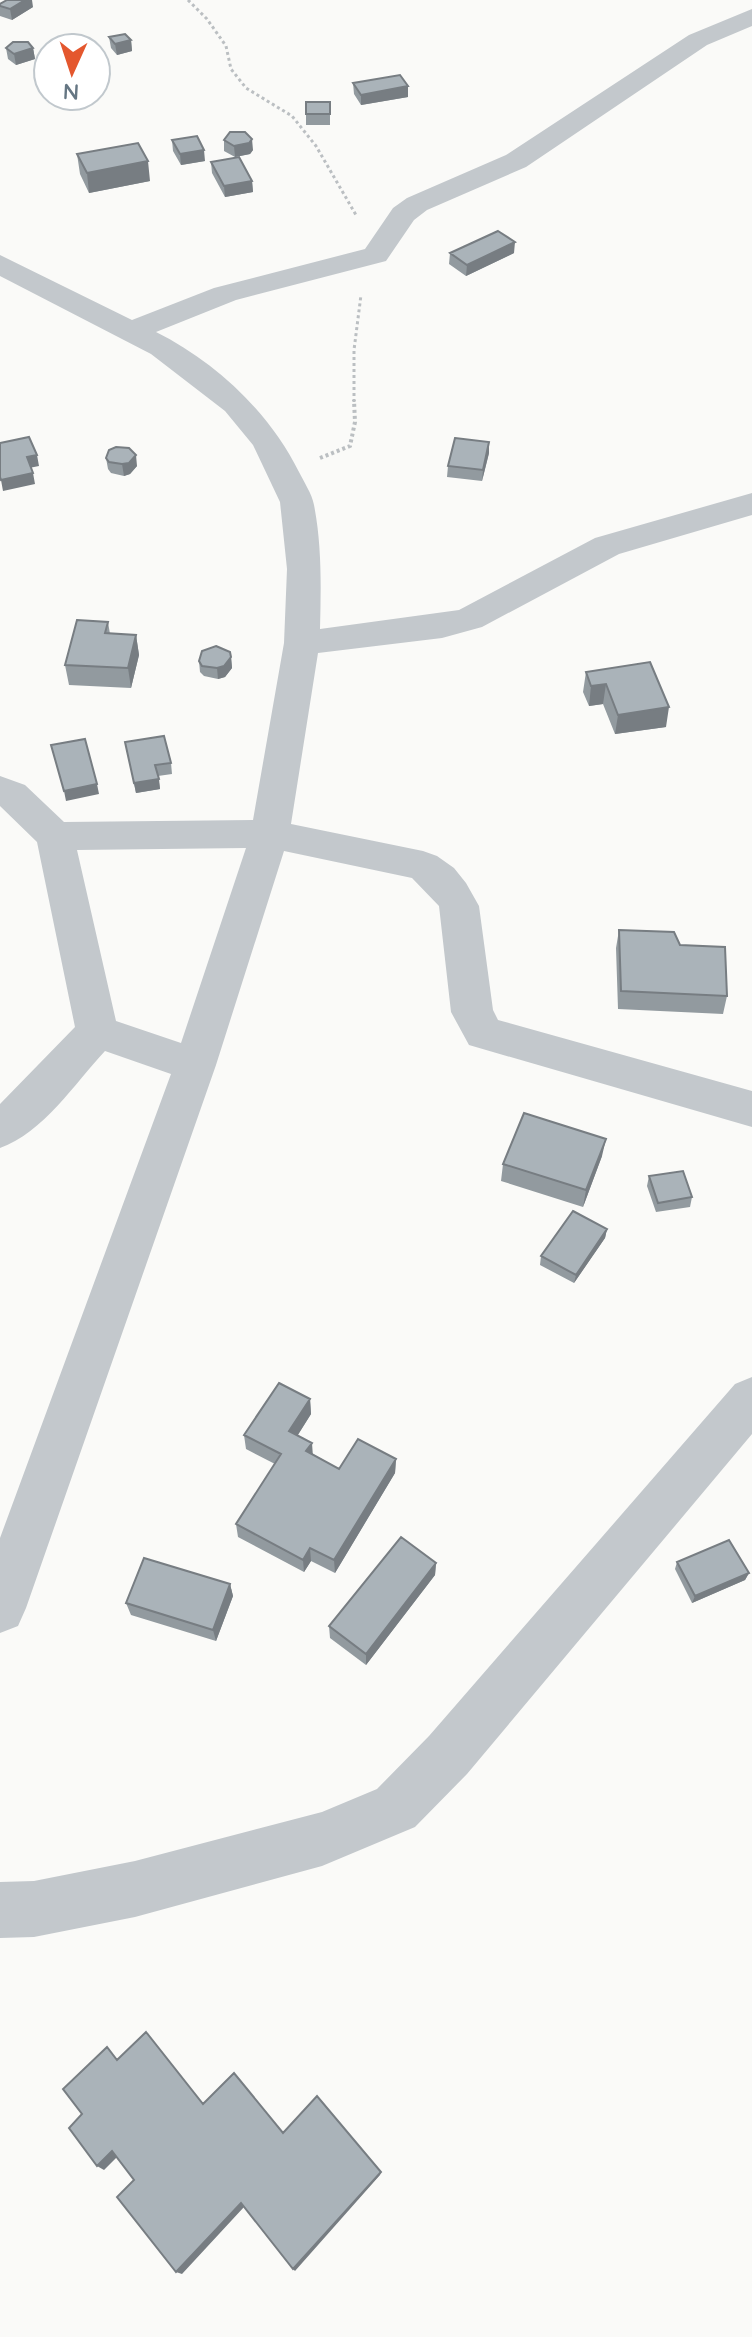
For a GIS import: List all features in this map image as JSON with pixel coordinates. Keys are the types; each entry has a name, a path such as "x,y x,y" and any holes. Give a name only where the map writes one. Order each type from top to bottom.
{"street":[{"path":"130,331 225,294 376,255 403,214 417,204 516,161 698,40 752,17"},
{"path":"0,264 162,347 236,404 268,442 297,502 304,569 302,643 270,834 195,1065 1,1602"},
{"path":"302,643 442,626 470,619 607,546 752,504"},
{"path":"0,790 12,795 55,836 97,1031"},
{"path":"55,836 270,834 423,866 453,892 459,906 472,1012 484,1033 752,1109"},
{"path":"97,1031 195,1065"},
{"path":"0,1130 29,1105 97,1031"},
{"path":"0,1910 34,1909 135,1889 322,1839 396,1808 448,1755 752,1399"}],"building":[{"path":"7,0 25,0 10,9 0,6"},
{"path":"125,34 131,40 115,44 112,36"},
{"path":"13,42 28,42 32,47 14,54 6,48"},
{"path":"400,75 408,86 361,95 353,83"},
{"path":"306,102 330,102 330,114 306,114"},
{"path":"230,132 245,132 252,139 249,143 234,146 224,140"},
{"path":"197,136 204,150 180,154 172,140"},
{"path":"138,143 148,161 87,173 77,154"},
{"path":"239,157 252,181 224,186 211,162"},
{"path":"498,231 515,242 467,265 450,253"},
{"path":"29,437 37,455 27,457 33,473 1,480 0,443"},
{"path":"455,438 489,442 483,470 448,466"},
{"path":"129,448 136,455 129,463 109,462 106,458 109,450"},
{"path":"77,620 108,622 105,633 136,635 128,668 65,665"},
{"path":"216,646 230,652 231,657 224,666 202,666 199,661 202,651"},
{"path":"650,662 669,707 618,715 606,684 591,686 586,672"},
{"path":"164,736 171,763 155,765 159,779 134,783 125,742"},
{"path":"85,739 97,784 64,791 51,745"},
{"path":"619,930 674,932 680,945 725,947 727,996 621,991"},
{"path":"524,1113 606,1139 586,1190 503,1164"},
{"path":"683,1171 692,1197 658,1203 649,1176"},
{"path":"573,1211 607,1229 576,1275 541,1256"},
{"path":"279,1383 310,1399 289,1431 312,1443 306,1451 339,1469 358,1439 396,1459 334,1560 310,1548 303,1560 236,1524 281,1454 244,1435"},
{"path":"401,1537 436,1563 366,1654 329,1626"},
{"path":"729,1540 749,1573 695,1596 677,1562"},
{"path":"144,1558 230,1584 213,1630 126,1603"},
{"path":"146,2032 203,2104 234,2073 283,2133 317,2096 381,2172 293,2269 241,2203 176,2272 117,2197 134,2180 112,2151 97,2166 69,2128 82,2114 63,2089 107,2047 117,2060"}]}
